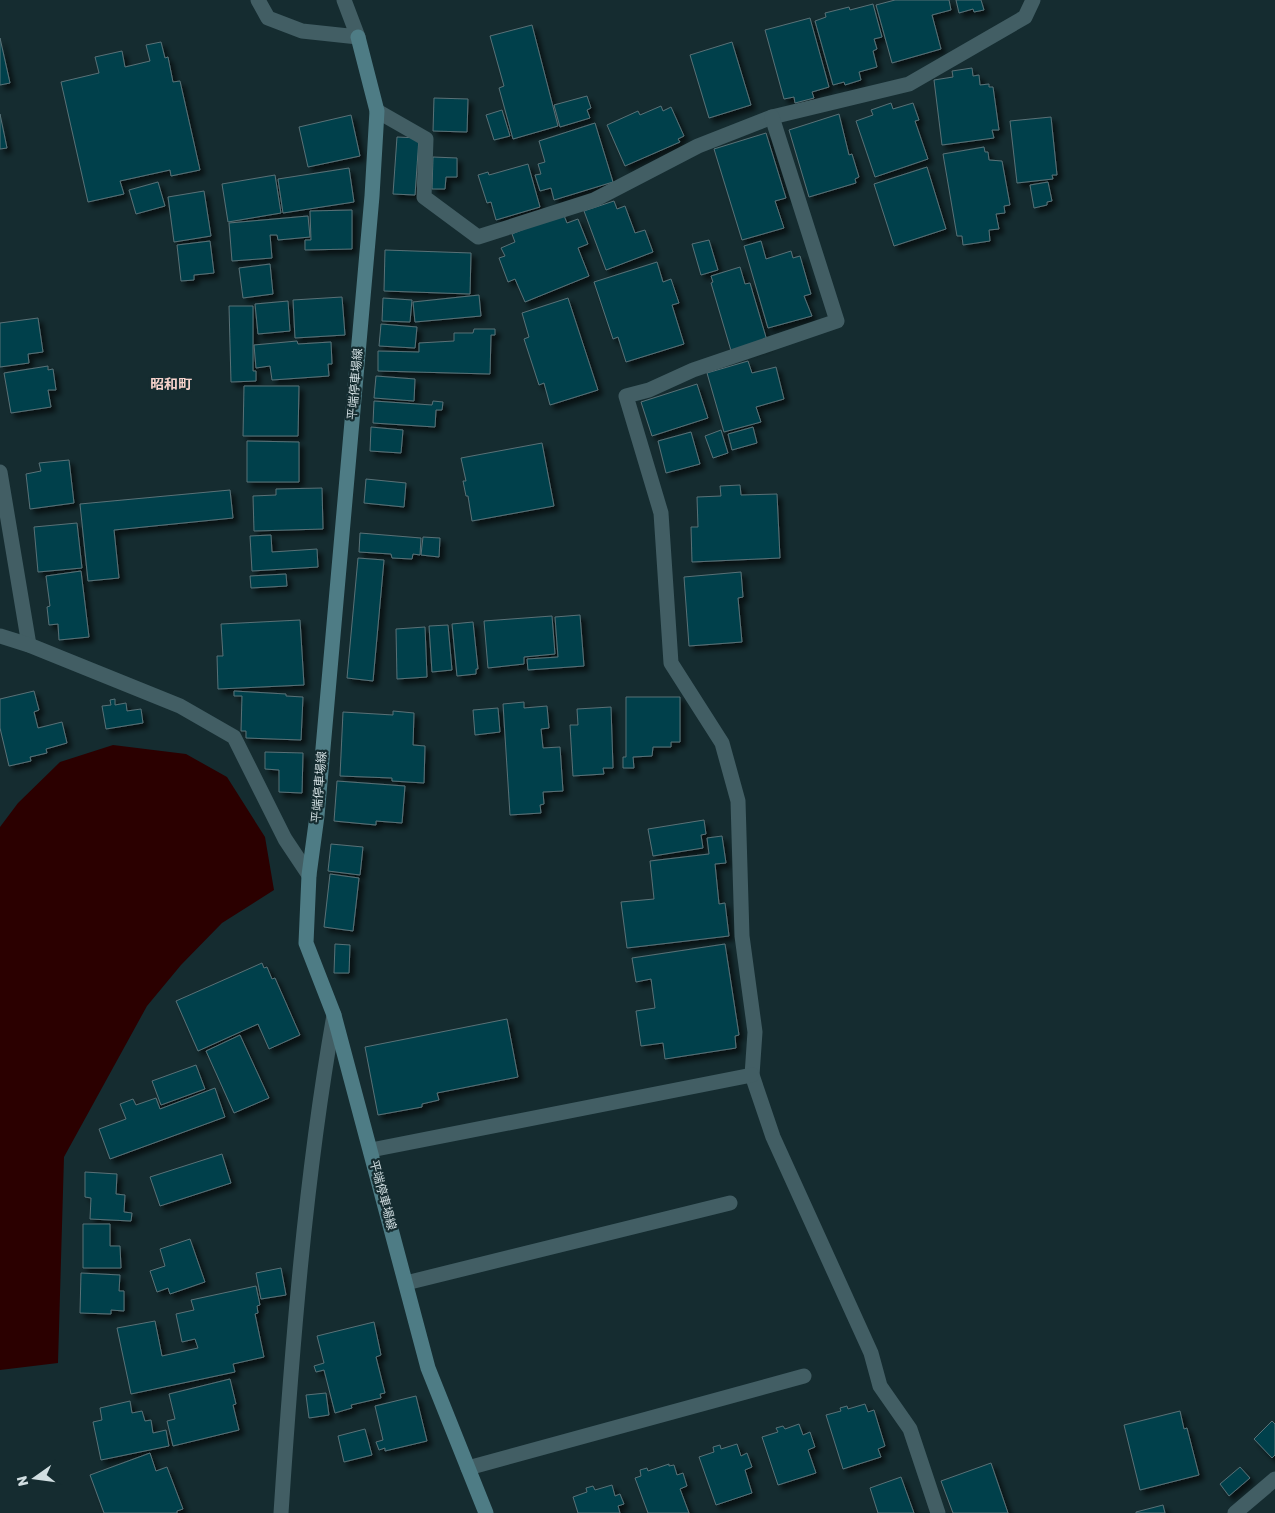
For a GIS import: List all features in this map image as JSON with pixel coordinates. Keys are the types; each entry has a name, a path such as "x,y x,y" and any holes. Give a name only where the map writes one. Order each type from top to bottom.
{"main road":[{"name":"平端停車場線","path":"358,37 377,111 371,206 317,816 309,875 306,943 334,1015 428,1368 486,1513"}],"street":[{"path":"258,0 268,18 302,31 358,37 344,0"},
{"path":"377,111 426,139 424,197 478,237 594,200 698,146 772,117 909,84 1025,17 1033,0"},
{"path":"772,117 837,321 693,370 649,390 626,396 661,513 671,663 722,742 738,801 742,936 755,1032 752,1075 773,1137 871,1353 880,1386 910,1429 938,1513"},
{"path":"0,472 29,645"},
{"path":"0,636 29,645 180,706 234,737 285,838 309,875"},
{"path":"281,1513 302,1257 321,1086 334,1015"},
{"path":"371,1150 752,1075"},
{"path":"406,1283 730,1203"},
{"path":"468,1468 804,1376"},
{"path":"1235,1513 1275,1479"}],"shaded area":[{"path":"113,745 186,754 227,777 265,837 274,890 222,923 181,965 147,1006 64,1157 58,1363 0,1370 0,827 18,803 60,762"}],"building":[{"path":"895,0 949,0 951,10 932,15 941,49 892,63 876,5"},
{"path":"956,0 981,0 984,10 974,12 973,9 959,13"},
{"path":"873,4 882,37 874,39 877,49 873,51 877,67 859,72 861,80 845,85 844,82 833,85 815,21 826,17 825,13 849,7 850,10"},
{"path":"810,18 829,87 812,92 814,98 795,103 794,97 784,99 765,30"},
{"path":"532,25 558,126 513,139 499,88 504,86 490,36"},
{"path":"0,38 10,83 0,85"},
{"path":"161,42 165,58 168,57 173,82 180,81 200,170 171,176 170,170 120,181 124,194 88,202 61,82 99,73 95,57 122,51 125,67 150,61 146,45"},
{"path":"732,42 751,105 709,118 690,55"},
{"path":"972,68 973,76 979,75 980,85 989,84 989,87 993,87 999,130 992,130 994,138 942,145 934,80 953,77 952,71"},
{"path":"587,96 591,108 587,110 590,118 560,127 554,105"},
{"path":"434,98 468,99 467,132 433,131"},
{"path":"891,103 893,109 913,103 919,120 915,121 928,159 875,177 856,121 873,115 871,110"},
{"path":"661,106 663,111 671,107 684,136 678,139 680,142 625,166 607,125 638,111 640,115"},
{"path":"502,110 510,136 494,140 486,115"},
{"path":"0,114 7,148 0,149"},
{"path":"839,114 849,155 852,154 859,177 855,179 856,183 809,197 789,130"},
{"path":"351,115 360,156 308,167 299,127"},
{"path":"1051,117 1057,175 1052,175 1053,179 1017,183 1010,121"},
{"path":"595,123 613,182 554,200 551,188 540,191 535,175 541,174 538,164 545,162 539,141"},
{"path":"766,133 786,198 775,201 784,228 742,240 714,149"},
{"path":"397,137 419,138 415,195 393,194"},
{"path":"984,147 985,152 988,152 989,160 1002,161 1010,205 1004,206 1005,213 996,214 999,229 989,230 990,241 963,245 962,236 957,236 943,154"},
{"path":"433,157 457,158 457,177 446,177 445,189 432,189"},
{"path":"528,164 540,207 496,220 491,202 487,203 478,175 488,172 489,175"},
{"path":"927,167 946,229 894,246 874,184"},
{"path":"349,168 354,202 283,213 278,179"},
{"path":"275,175 281,213 228,222 222,184"},
{"path":"158,182 165,206 136,214 129,190"},
{"path":"1048,182 1052,201 1047,202 1047,205 1034,208 1030,185"},
{"path":"204,191 211,236 174,242 168,197"},
{"path":"614,201 617,209 625,206 635,233 645,230 653,252 606,270 584,211"},
{"path":"352,210 352,249 305,250 305,240 311,240 310,211"},
{"path":"563,213 567,223 578,219 588,244 578,248 589,276 525,302 515,279 508,282 499,258 505,256 501,248 515,242 512,234"},
{"path":"308,216 310,237 278,240 277,235 270,235 272,258 232,261 229,223"},
{"path":"709,240 718,270 701,275 692,244"},
{"path":"210,241 214,273 194,275 194,280 181,281 177,245"},
{"path":"761,241 766,259 791,251 793,258 800,256 811,294 804,296 812,316 768,328 744,246"},
{"path":"385,250 471,253 470,294 384,291"},
{"path":"657,262 663,282 671,279 679,303 672,305 684,344 626,362 618,337 613,339 594,282"},
{"path":"270,264 273,294 243,298 239,268"},
{"path":"740,267 745,284 750,283 768,344 732,354 711,283 713,282 711,276"},
{"path":"479,295 481,316 415,322 413,302"},
{"path":"342,297 345,335 295,338 293,300"},
{"path":"383,298 412,300 410,322 382,321"},
{"path":"568,298 598,390 550,405 544,383 539,385 524,339 529,337 522,313"},
{"path":"288,301 290,331 258,334 255,304"},
{"path":"229,306 253,306 253,371 256,371 256,381 231,382"},
{"path":"38,318 43,352 28,354 29,363 0,367 0,323"},
{"path":"381,324 417,327 415,348 379,346"},
{"path":"474,329 495,329 495,335 491,335 490,374 378,371 378,351 419,352 419,343 454,341 454,333 473,333"},
{"path":"297,341 298,344 331,342 332,364 328,364 329,376 272,380 270,366 256,368 254,345"},
{"path":"748,361 752,373 776,367 784,399 756,407 761,422 724,432 707,373"},
{"path":"48,366 48,370 53,369 56,390 48,390 51,407 11,413 4,373"},
{"path":"376,376 415,379 414,401 374,398"},
{"path":"697,384 708,418 652,436 641,402"},
{"path":"244,386 299,386 298,436 243,436"},
{"path":"374,401 432,405 433,401 443,402 442,410 436,410 435,427 373,423"},
{"path":"371,427 403,430 401,453 370,451"},
{"path":"753,427 757,443 732,450 728,434"},
{"path":"721,430 728,453 713,458 705,436"},
{"path":"691,432 700,464 666,473 658,441"},
{"path":"247,441 299,442 299,482 247,482"},
{"path":"542,443 554,506 472,521 468,496 466,496 463,481 466,481 461,458"},
{"path":"69,460 74,503 30,509 26,474 41,471 39,463"},
{"path":"366,479 406,483 404,507 364,503"},
{"path":"740,485 741,495 777,494 780,558 692,562 691,527 698,527 697,497 721,496 720,486"},
{"path":"322,488 323,529 254,531 253,496 276,495 276,489"},
{"path":"230,490 233,518 114,530 119,578 88,581 80,504"},
{"path":"77,523 82,568 38,572 34,527"},
{"path":"360,533 421,538 420,555 413,554 412,559 392,558 391,554 359,552"},
{"path":"271,535 272,552 317,549 318,567 252,571 250,536"},
{"path":"423,537 440,538 439,557 421,555"},
{"path":"358,558 384,560 373,681 347,678"},
{"path":"81,571 89,637 59,640 58,624 49,625 47,607 50,606 46,576"},
{"path":"741,572 743,597 738,598 742,642 689,646 684,577"},
{"path":"286,574 287,586 251,588 250,576"},
{"path":"580,615 584,666 528,670 527,659 558,657 555,617"},
{"path":"552,616 555,654 524,657 524,664 488,668 484,621"},
{"path":"300,620 304,685 218,689 217,656 223,656 221,624"},
{"path":"473,622 478,669 476,669 476,674 457,676 452,624"},
{"path":"448,625 452,670 432,672 429,626"},
{"path":"425,627 427,677 397,679 396,629"},
{"path":"34,691 39,710 34,712 38,728 62,722 67,743 46,749 47,753 30,757 31,761 9,766 0,728 0,699"},
{"path":"234,691 286,694 286,696 303,697 301,740 246,738 246,731 241,731 242,696 234,696"},
{"path":"626,697 680,697 680,742 671,742 671,747 653,747 652,756 633,757 634,768 623,768 623,757 626,757"},
{"path":"115,699 115,705 126,703 127,711 141,709 143,723 106,729 102,706 111,705 110,700"},
{"path":"524,702 524,708 547,706 549,728 541,729 543,748 560,747 563,791 543,792 544,804 540,805 541,813 510,815 503,704"},
{"path":"611,707 613,768 603,768 604,774 573,776 570,725 578,725 577,709"},
{"path":"498,708 500,732 475,735 473,710"},
{"path":"393,711 414,713 413,745 425,746 424,783 392,781 392,778 340,776 343,712 393,715"},
{"path":"265,752 303,753 302,793 279,792 279,770 265,769"},
{"path":"337,781 405,786 402,823 376,821 376,825 334,821"},
{"path":"704,820 706,834 701,835 703,848 653,856 648,829"},
{"path":"722,836 726,863 715,864 719,904 725,903 729,936 627,948 621,902 654,899 650,861 709,854 707,838"},
{"path":"331,844 363,847 360,875 328,871"},
{"path":"330,874 359,878 353,931 324,927"},
{"path":"335,944 350,945 349,973 334,973"},
{"path":"725,944 739,1035 735,1036 736,1048 665,1059 663,1043 641,1046 636,1011 655,1008 651,979 636,982 632,958"},
{"path":"262,963 264,968 267,967 272,979 275,978 300,1035 269,1049 258,1024 198,1051 176,1001"},
{"path":"507,1019 518,1077 437,1093 439,1100 422,1104 422,1107 378,1115 365,1047"},
{"path":"240,1035 269,1098 234,1113 206,1051"},
{"path":"196,1065 205,1089 161,1105 152,1081"},
{"path":"215,1088 225,1117 110,1159 99,1129 126,1119 120,1104 133,1099 136,1105 156,1098 160,1109"},
{"path":"222,1154 231,1183 160,1206 150,1177"},
{"path":"85,1172 117,1174 116,1194 125,1195 124,1212 132,1213 131,1221 90,1219 91,1198 85,1197"},
{"path":"83,1224 110,1224 110,1246 120,1246 121,1268 83,1268"},
{"path":"190,1239 205,1282 170,1294 168,1288 157,1292 150,1271 165,1266 160,1249"},
{"path":"281,1268 286,1295 261,1299 256,1273"},
{"path":"81,1273 120,1275 119,1291 124,1291 124,1311 111,1310 111,1314 80,1313"},
{"path":"256,1286 260,1305 257,1306 258,1313 255,1314 264,1357 233,1364 235,1372 131,1394 117,1328 155,1321 162,1356 198,1348 195,1339 182,1342 176,1314 194,1310 191,1300"},
{"path":"374,1322 381,1355 376,1357 385,1393 380,1394 381,1398 351,1405 352,1408 335,1413 324,1370 316,1372 314,1366 324,1363 317,1336"},
{"path":"230,1379 236,1404 233,1405 239,1430 173,1446 167,1421 175,1419 169,1394"},
{"path":"326,1393 329,1415 309,1418 306,1395"},
{"path":"416,1396 427,1441 385,1451 385,1448 379,1450 376,1442 383,1440 375,1406"},
{"path":"130,1401 132,1413 142,1411 145,1421 151,1420 153,1433 166,1430 169,1446 101,1460 93,1422 102,1420 100,1408"},
{"path":"865,1404 868,1412 874,1410 885,1446 878,1449 881,1457 843,1469 826,1415 841,1411 840,1408 847,1406 848,1409"},
{"path":"1180,1411 1184,1429 1187,1428 1199,1475 1140,1490 1124,1425"},
{"path":"1272,1421 1275,1424 1275,1455 1272,1458 1254,1439"},
{"path":"799,1424 803,1435 810,1432 815,1447 808,1450 816,1473 778,1485 762,1437 778,1432 776,1428 783,1426 785,1429"},
{"path":"365,1429 372,1455 344,1462 338,1436"},
{"path":"737,1444 741,1456 747,1453 752,1467 745,1470 752,1493 716,1505 699,1457 714,1452 713,1447 720,1445 721,1449"},
{"path":"150,1453 156,1471 167,1467 183,1509 177,1511 177,1513 104,1513 90,1475"},
{"path":"991,1463 1008,1513 953,1513 941,1481"},
{"path":"669,1464 669,1466 674,1465 677,1475 683,1473 687,1486 680,1489 689,1513 648,1513 635,1478 641,1476 640,1470 647,1468 648,1471"},
{"path":"1240,1467 1250,1478 1229,1496 1220,1484"},
{"path":"901,1477 914,1513 878,1513 870,1488"},
{"path":"612,1485 615,1496 620,1494 624,1504 618,1506 620,1513 578,1513 573,1497 587,1492 586,1488 593,1486 595,1490"},
{"path":"1163,1505 1165,1513 1136,1513 1136,1512"}],"district":[{"name":"昭和町","path":"171,384"}]}
